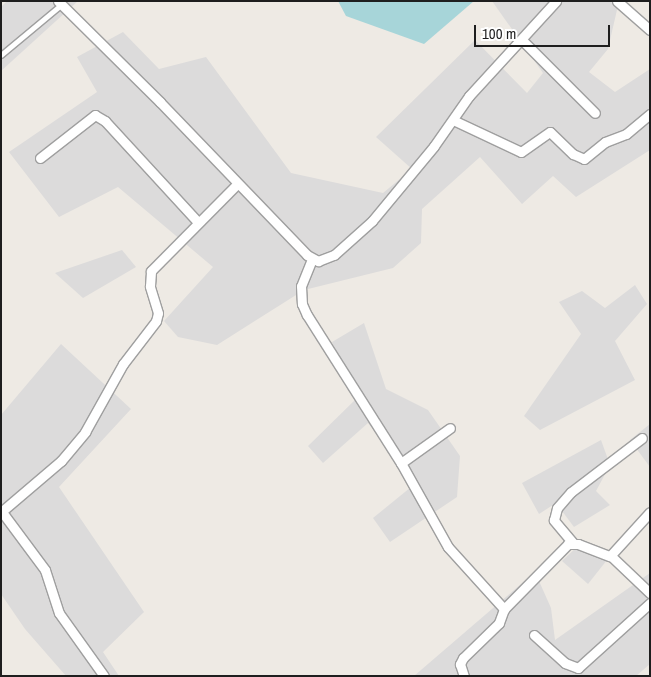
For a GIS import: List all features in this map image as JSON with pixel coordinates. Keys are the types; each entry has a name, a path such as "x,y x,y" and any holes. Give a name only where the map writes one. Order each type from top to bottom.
{"street":[{"path":"60,3 160,102 237,184 312,259 318,261 334,255 362,230 453,120 470,96 556,1"},
{"path":"617,1 650,30"},
{"path":"522,40 595,113"},
{"path":"453,120 521,152 550,132 578,158 584,159 605,142 626,134 650,114"},
{"path":"40,158 90,118 100,118 198,222"},
{"path":"104,676 59,613 45,570 1,512 61,461 99,412 123,364 156,321 158,313 150,286 151,271 237,184"},
{"path":"312,259 302,286 302,304 400,463 448,547 504,609"},
{"path":"400,463 450,428"},
{"path":"642,438 571,492 557,508 554,520 572,543 611,556 650,593"},
{"path":"611,556 650,512"},
{"path":"464,676 460,664 463,658 499,623 504,609 564,547 572,543"},
{"path":"534,635 565,663 578,668 650,603"}],"lane":[{"path":"1,55 60,3"}],"shaded area":[{"path":"7,1 78,1 1,71 1,7"},
{"path":"492,1 619,1 608,49 589,72 615,92 650,69 650,150 576,197 553,176 522,204 480,157 422,209 421,243 393,268 304,290 217,345 178,337 164,321 213,267 118,187 59,217 9,152 97,92 77,57 123,32 159,69 206,57 291,173 383,193 412,169 376,137 475,40 527,93 543,73"},
{"path":"122,250 136,267 83,298 55,273"},
{"path":"635,285 647,304 615,341 635,380 540,430 524,416 581,334 559,302 582,291 605,308"},
{"path":"364,323 386,389 428,410 460,456 457,497 390,542 373,518 416,483 368,423 323,463 308,446 356,399 332,342"},
{"path":"61,344 131,409 59,487 144,612 103,652 119,676 66,676 25,629 1,594 1,415"},
{"path":"650,424 650,467 630,440"},
{"path":"601,440 610,465 596,491 610,505 574,527 556,503 539,514 522,483"},
{"path":"579,545 607,560 588,584 562,561"},
{"path":"535,572 551,608 555,640 650,573 650,664 636,676 414,676"}],"water":[{"path":"338,1 474,1 424,44 346,16"}]}
